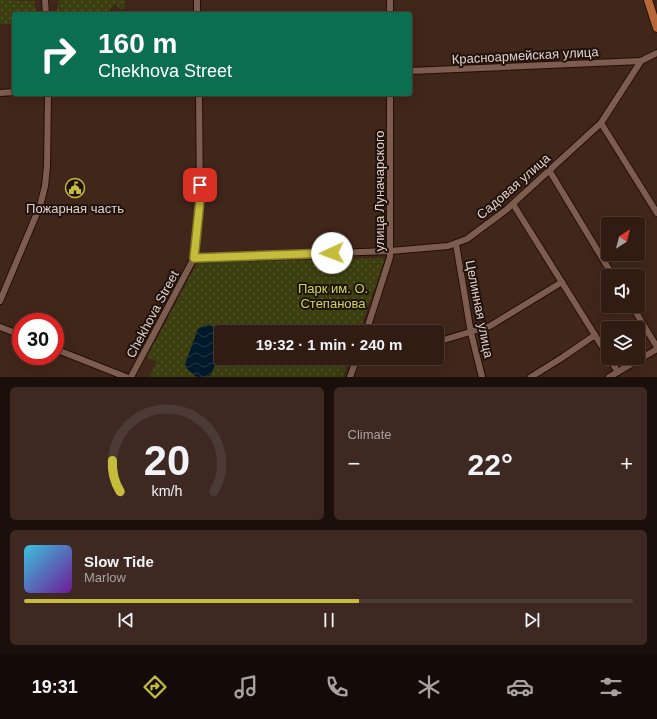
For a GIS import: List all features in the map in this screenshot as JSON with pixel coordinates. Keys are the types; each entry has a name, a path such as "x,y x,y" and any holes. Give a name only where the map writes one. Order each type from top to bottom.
{"main road":[{"path":"648,0 657,28"}],"street":[{"path":"197,0 197,12"},
{"path":"390,0 390,12"},
{"path":"46,1 46,12"},
{"path":"641,61 657,53"},
{"name":"Красноармейская улица","path":"412,71 641,61"},
{"name":"Садовая улица","path":"194,258 390,251 456,244 467,239 506,210 601,123 641,61"},
{"path":"0,94 12,92"},
{"path":"0,301 40,206 45,186 47,166 48,96"},
{"name":"Chekhova Street","path":"131,377 194,258 200,200 199,96"},
{"name":"улица Луначарского","path":"368,325 390,257 390,96"},
{"path":"601,123 657,213"},
{"path":"548,170 609,269"},
{"path":"513,204 601,344"},
{"name":"Целинная улица","path":"456,244 471,333 482,377"},
{"path":"444,340 490,326 562,282"},
{"path":"609,377 657,348 636,313"},
{"path":"0,327 12,332"},
{"path":"531,377 563,358 595,335"},
{"path":"64,353 126,377"},
{"path":"350,377 354,365"},
{"path":"614,365 618,372"}],"green space":[{"path":"0,0 34,1 37,12 12,12 12,24 0,24"},
{"path":"59,0 125,0 125,9 120,9 115,4 108,12 56,12"},
{"name":"Парк им. О. Степанова","path":"385,258 361,325 214,325 214,365 347,365 343,377 149,377 157,362 147,357 197,263"}],"water":[{"path":"209,325 214,327 215,365 210,376 197,377 187,369 185,364 198,329"}],"place":[{"name":"Пожарная часть","path":"75,188"}],"route":[{"path":"200,185 200,200 194,258 332,253"}]}
